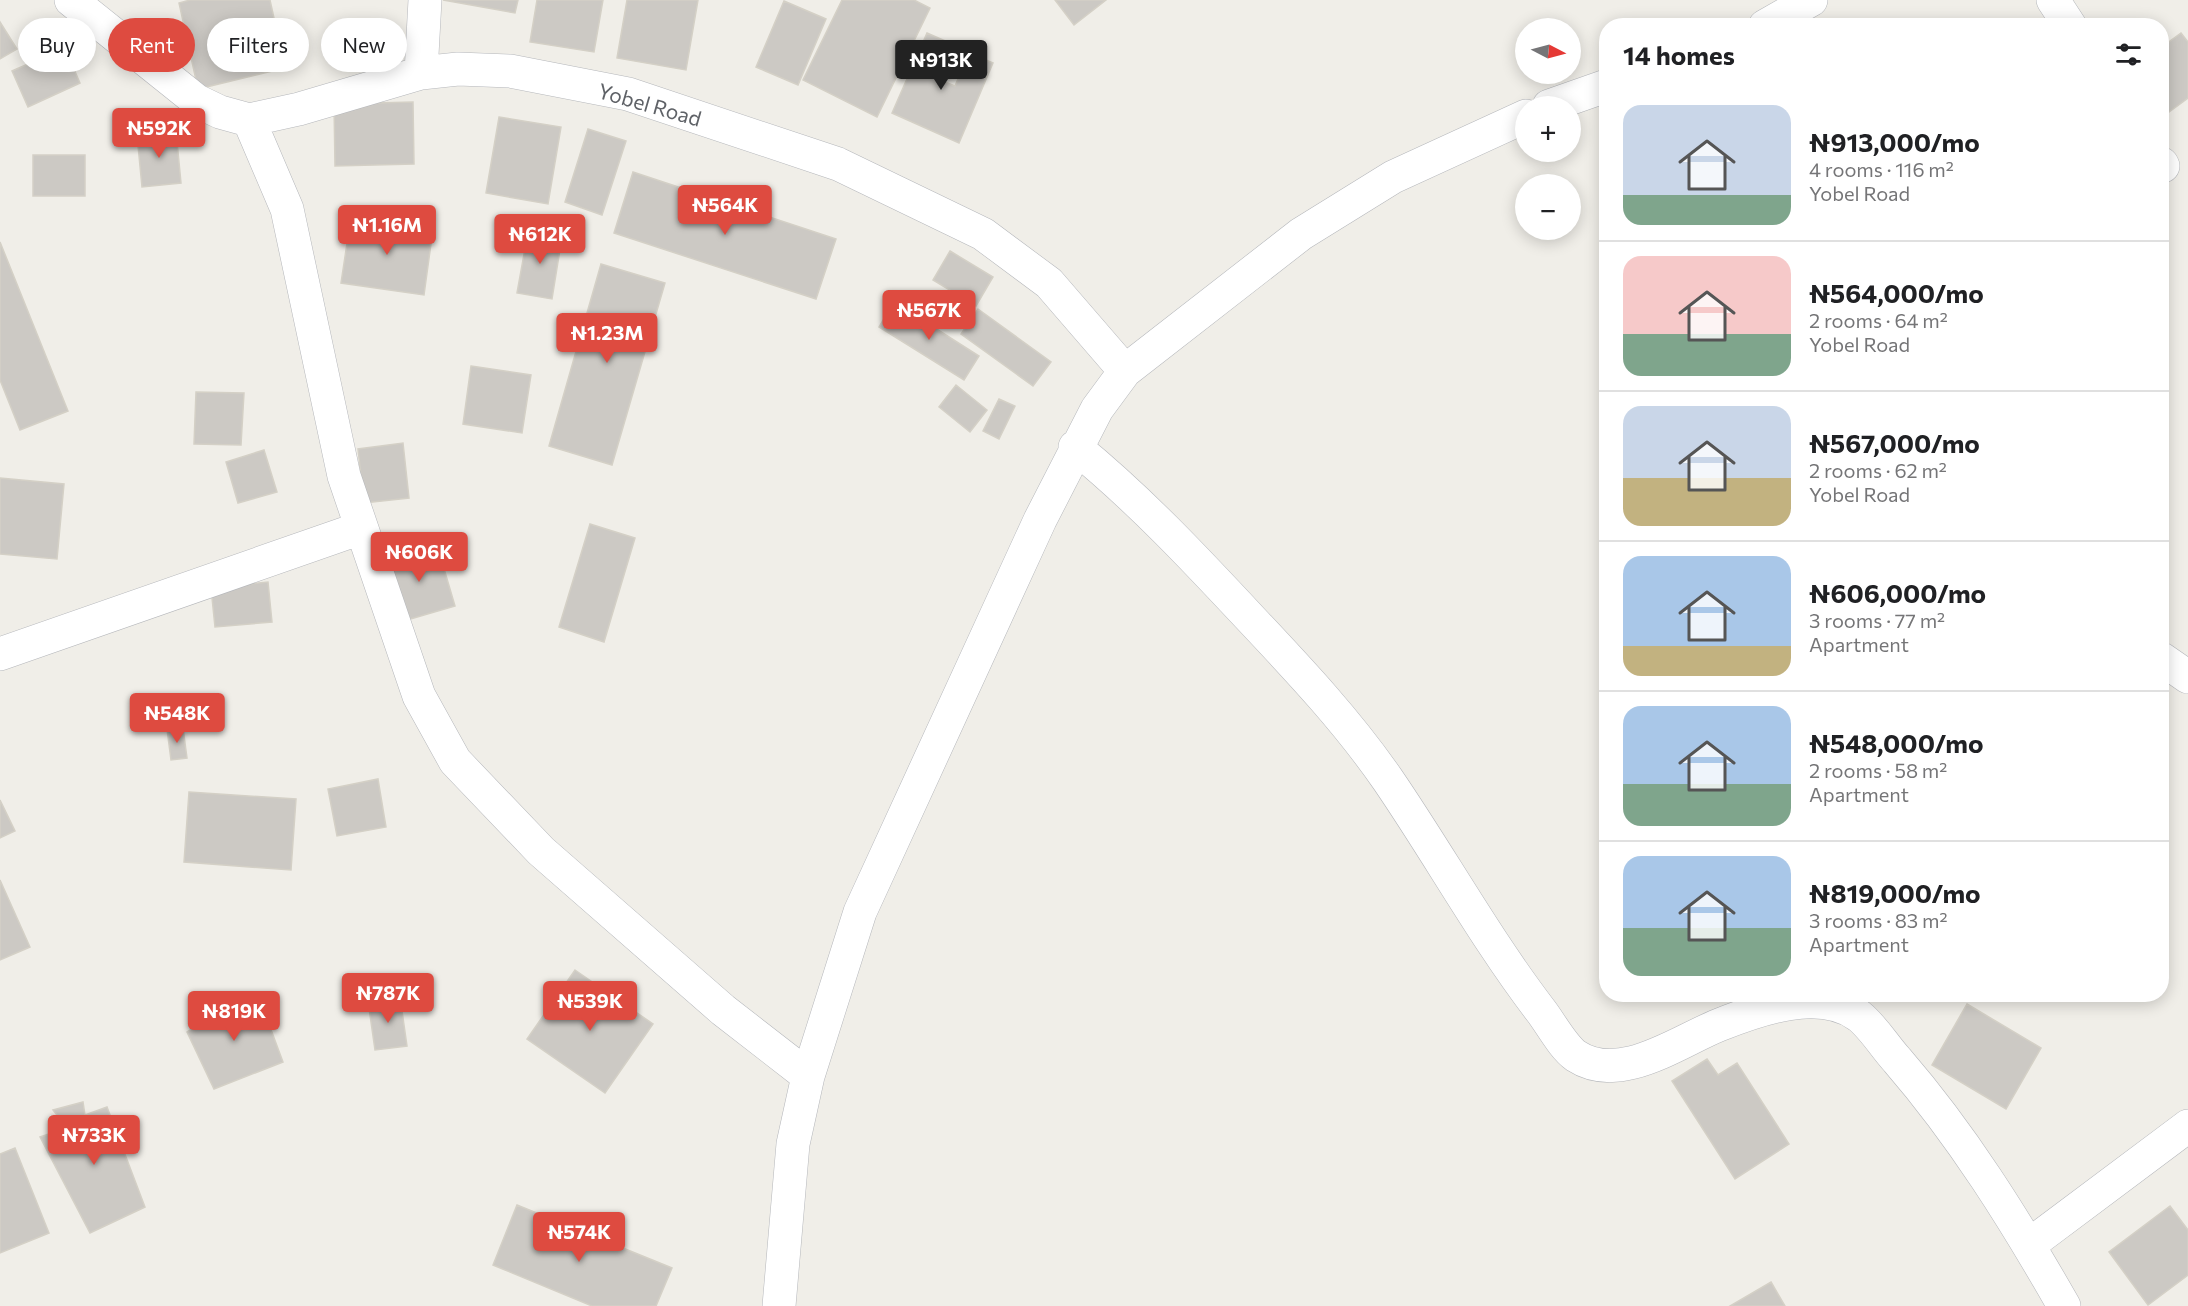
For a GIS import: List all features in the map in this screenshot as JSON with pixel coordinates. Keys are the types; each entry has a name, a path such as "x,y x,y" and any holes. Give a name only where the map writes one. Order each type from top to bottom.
{"street":[{"name":"Yobel Road","path":"71,0 197,101 220,112 249,120 299,109 421,73 458,69 510,71 628,94 838,164 983,234 1048,284 1125,371"},
{"path":"421,73 425,0"},
{"path":"1779,18 1811,0"},
{"path":"2053,0 2065,18"},
{"path":"1578,96 1599,88"},
{"path":"249,120 287,208 344,476 419,696 455,761 541,851 723,1010 808,1076"},
{"path":"779,1306 793,1144 808,1076 860,912 1075,447 1097,408 1125,371 1301,234 1393,177 1515,121"},
{"path":"1075,447 1105,472 1204,569 1313,683 1387,779 1527,993 1575,1056 1598,1065 1617,1066 1656,1055 1719,1025 1781,1006 1807,1002 1830,1003 1858,1016 1941,1111 2029,1245 2064,1306"},
{"path":"0,654 361,528"},
{"path":"2169,664 2188,677"},
{"path":"2029,1245 2188,1126"}],"building":[{"path":"190,0 270,0 274,18 207,18 207,72 268,72 198,89 194,72 195,18 182,18 179,3"},
{"path":"443,0 518,0 515,13"},
{"path":"537,0 603,0 594,52 530,42"},
{"path":"627,0 698,0 686,70 617,58"},
{"path":"842,0 914,0 930,8 877,117 803,80"},
{"path":"1055,0 1106,0 1074,25"},
{"path":"784,1 826,19 798,85 756,67"},
{"path":"0,22 17,49 0,59"},
{"path":"927,33 952,44 937,79 955,86 969,53 993,63 959,143 892,113"},
{"path":"2181,33 2188,42 2188,98 2169,112 2169,42"},
{"path":"18,68 18,72 75,72 80,83 28,107 12,71"},
{"path":"413,102 414,164 335,166 334,104"},
{"path":"499,117 561,127 548,204 486,193"},
{"path":"588,129 626,141 602,215 565,202"},
{"path":"176,131 181,183 142,187 137,135"},
{"path":"33,155 85,155 85,196 33,196"},
{"path":"633,172 836,239 816,299 614,233"},
{"path":"351,217 433,229 424,295 341,283"},
{"path":"528,232 562,237 552,299 517,293"},
{"path":"0,242 68,411 20,430 0,380"},
{"path":"950,251 993,277 976,306 933,280"},
{"path":"601,264 665,283 612,465 549,446"},
{"path":"894,302 979,356 964,380 879,327"},
{"path":"978,309 1051,362 1033,386 961,334"},
{"path":"471,366 531,375 522,433 463,424"},
{"path":"956,385 987,410 970,432 939,407"},
{"path":"196,392 244,393 241,445 194,444"},
{"path":"999,399 1015,406 999,439 983,431"},
{"path":"403,443 409,498 364,503 358,449"},
{"path":"264,450 277,492 238,503 226,462"},
{"path":"0,478 64,484 57,559 0,554"},
{"path":"590,524 635,538 604,642 559,627"},
{"path":"437,545 455,606 400,622 383,560"},
{"path":"268,582 272,622 215,627 211,588"},
{"path":"183,728 187,758 171,760 167,729"},
{"path":"378,779 386,827 337,836 328,789"},
{"path":"189,792 296,799 291,870 184,862"},
{"path":"0,800 15,831 0,838"},
{"path":"0,880 30,947 0,960"},
{"path":"575,970 653,1024 605,1093 527,1039"},
{"path":"230,997 236,1009 260,1000 283,1062 214,1089 187,1032 204,1021 200,1006"},
{"path":"400,997 407,1046 375,1050 368,1001"},
{"path":"1967,1004 2041,1048 2006,1109 1932,1065"},
{"path":"1707,1059 1718,1075 1737,1063 1789,1144 1735,1179 1672,1081"},
{"path":"83,1102 85,1115 107,1107 145,1207 90,1233 40,1137 67,1128 53,1110"},
{"path":"15,1148 49,1233 0,1253 0,1154"},
{"path":"517,1205 672,1268 656,1306 592,1306 493,1265"},
{"path":"2170,1206 2188,1230 2188,1275 2148,1305 2109,1252"},
{"path":"1771,1282 1785,1306 1730,1306"}]}
